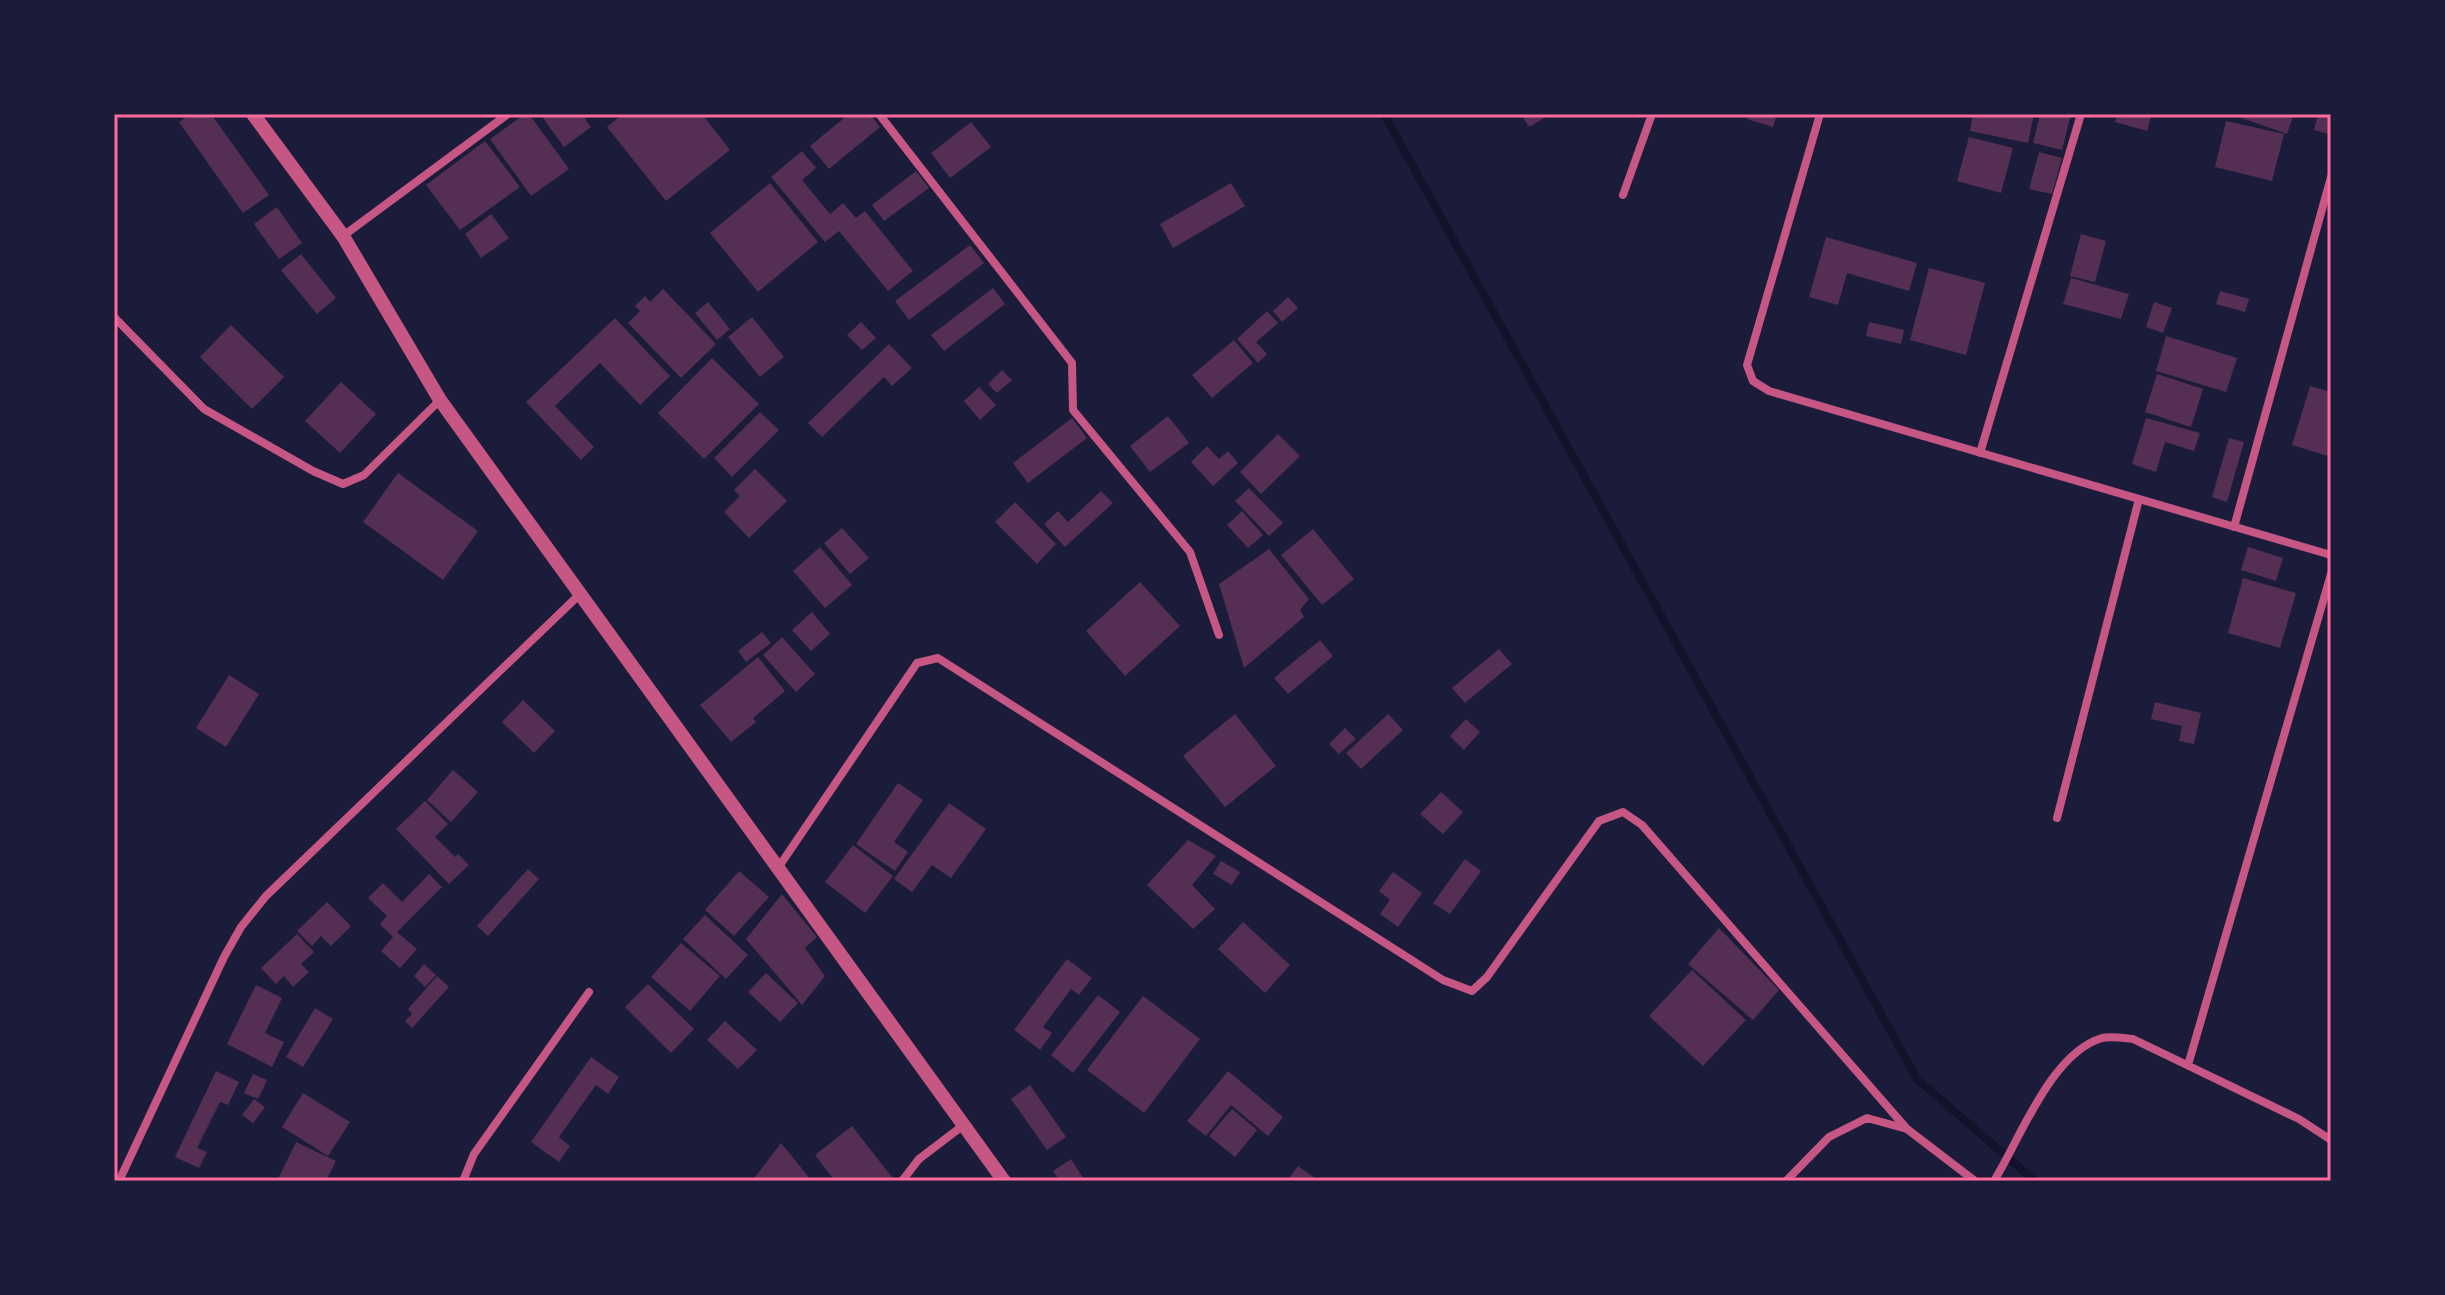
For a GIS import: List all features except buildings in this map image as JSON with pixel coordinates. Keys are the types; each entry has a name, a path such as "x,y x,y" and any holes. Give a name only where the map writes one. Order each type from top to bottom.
{"street":[{"path":"253,114 343,236 440,400 1004,1181"},
{"path":"343,236 508,114"},
{"path":"879,114 1072,363 1073,410 1190,552 1219,635"},
{"path":"1623,195 1652,114"},
{"path":"1820,114 1747,365 1753,381 1769,391 2331,555"},
{"path":"1980,453 2081,114"},
{"path":"2234,527 2331,177"},
{"path":"114,317 204,409 313,471 343,484 364,475 440,400"},
{"path":"2057,818 2139,499"},
{"path":"2188,1065 2331,574"},
{"path":"119,1181 241,927 266,896 580,594"},
{"path":"778,868 917,663 938,658 1443,980 1472,991 1487,977 1599,821 1623,812 1642,825 1907,1129 1975,1181"},
{"path":"463,1181 474,1154 589,992"},
{"path":"1994,1181 2047,1085 2069,1058 2102,1038 2133,1039 2299,1119 2331,1140"},
{"path":"1786,1181 1829,1137 1867,1118 1907,1129"},
{"path":"902,1181 919,1159 965,1124"}],"waterway":[{"path":"1384,114 1917,1079 2035,1181"}]}
